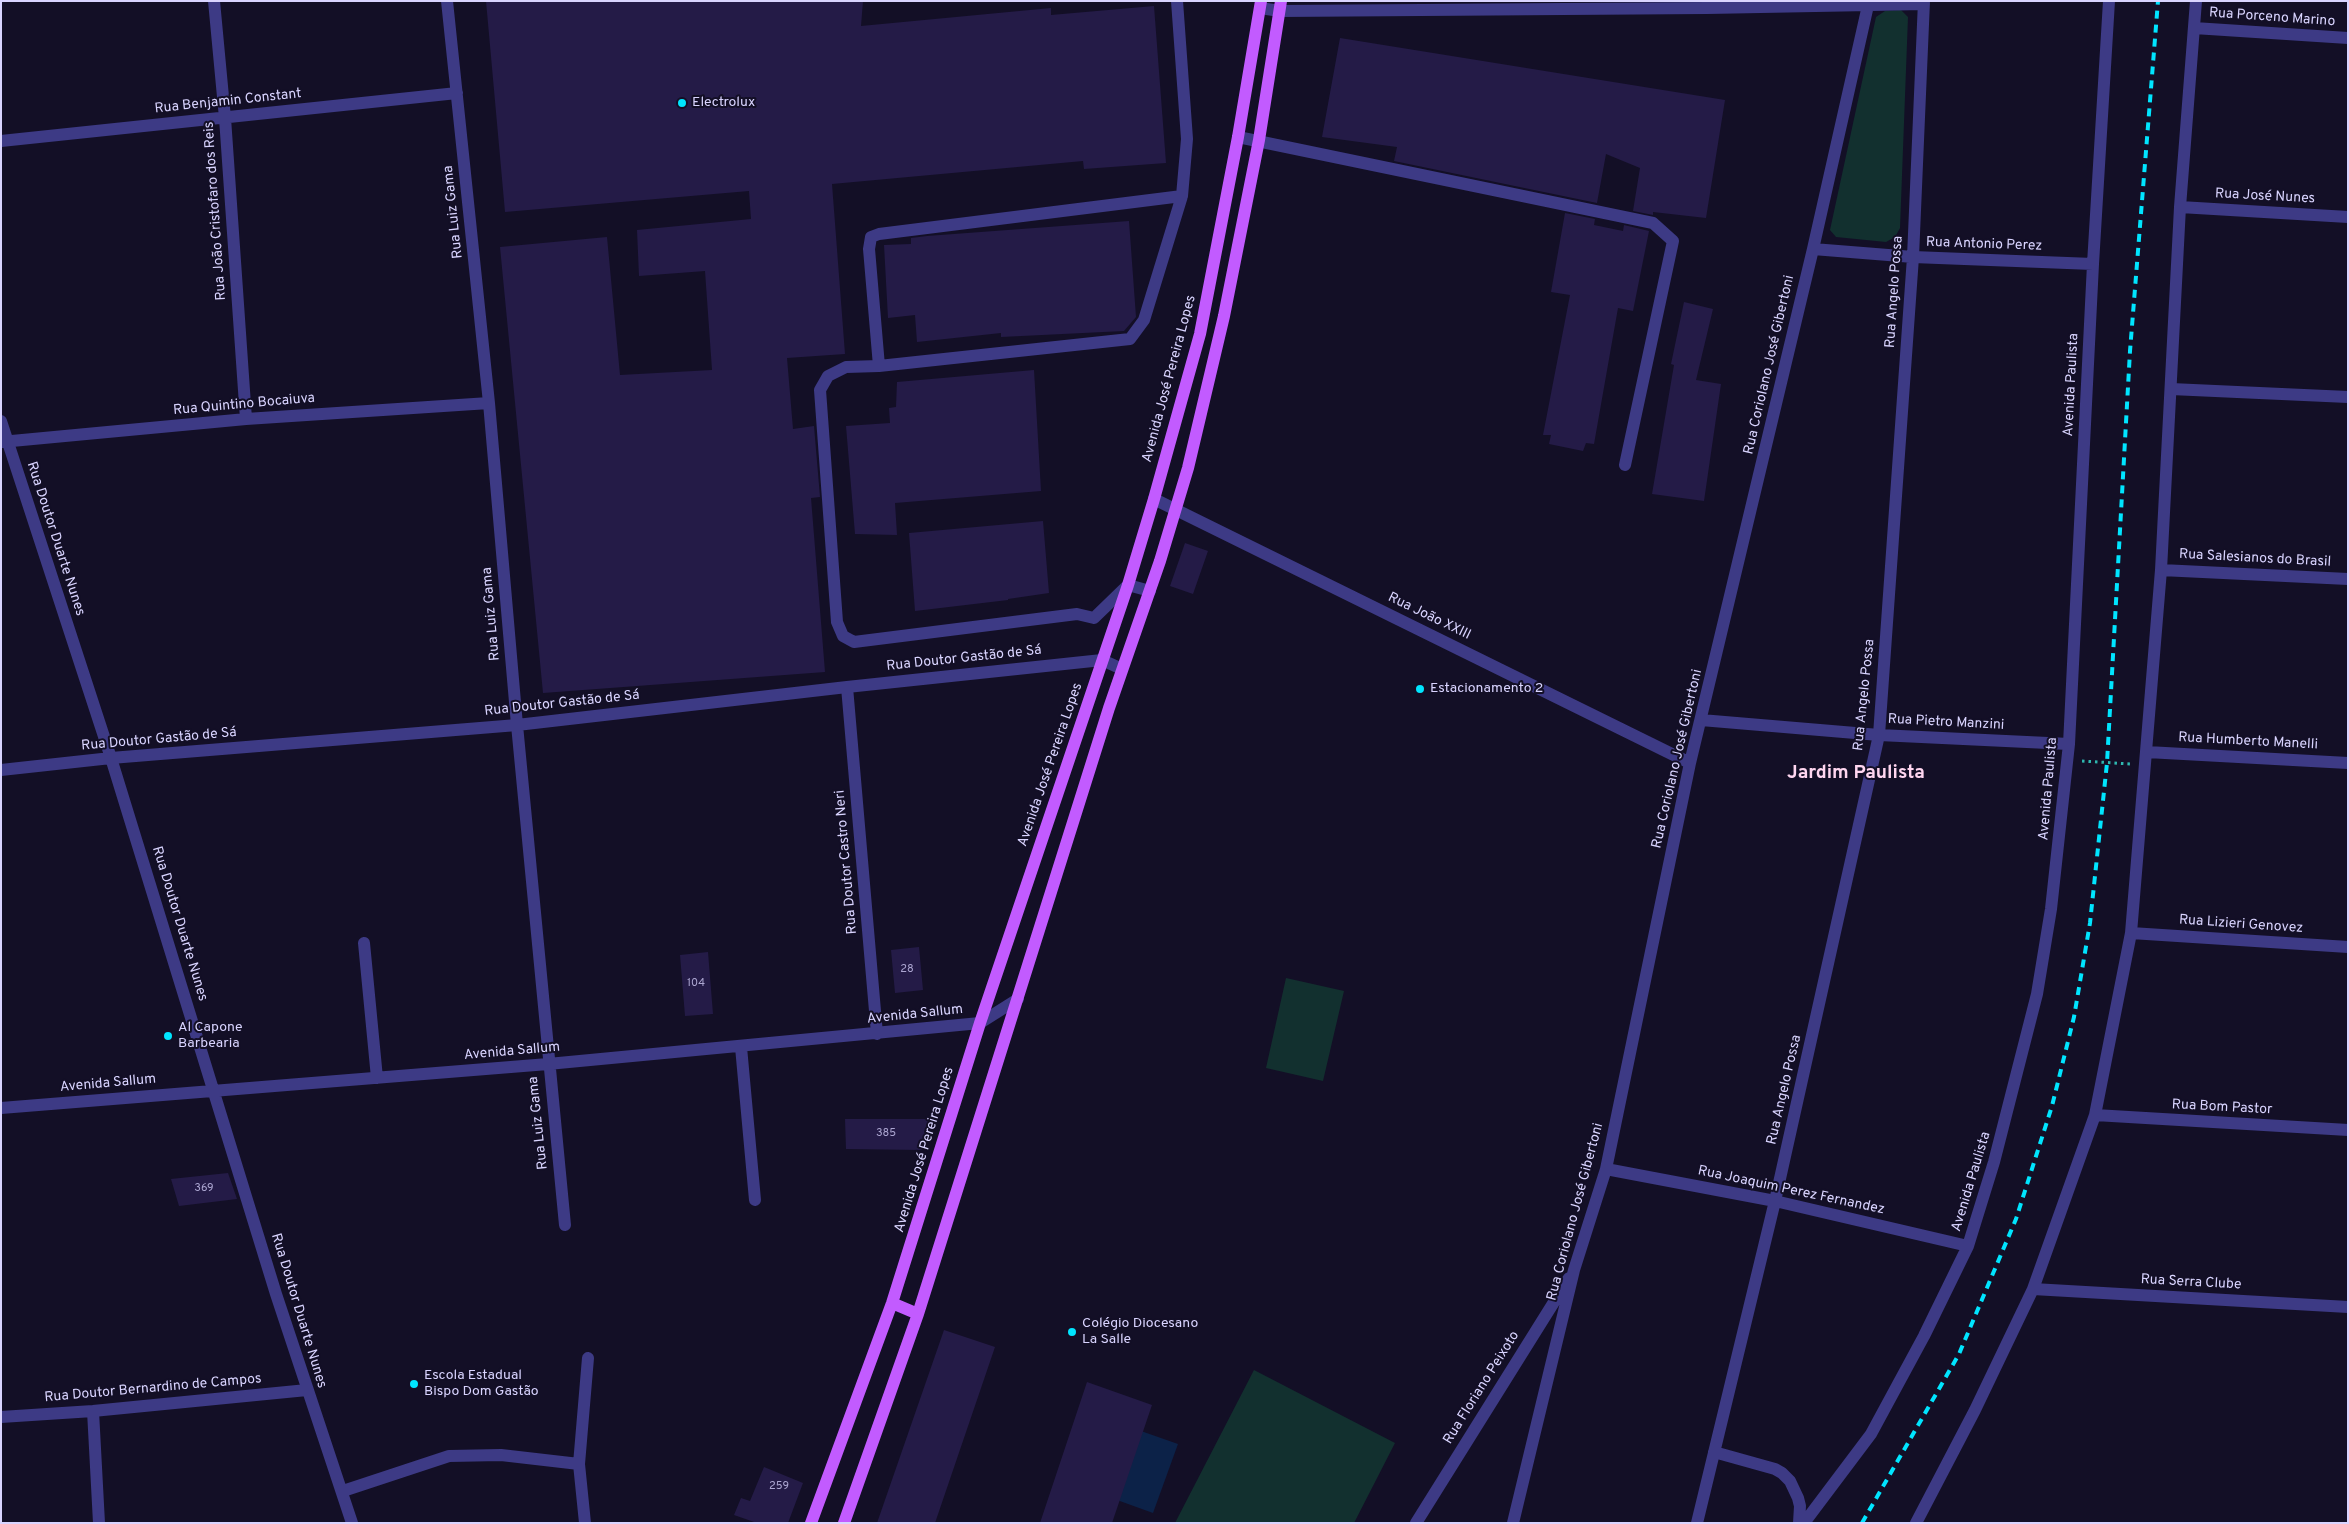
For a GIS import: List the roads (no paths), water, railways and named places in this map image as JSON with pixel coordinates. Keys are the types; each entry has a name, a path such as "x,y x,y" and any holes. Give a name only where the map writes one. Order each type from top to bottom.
{"main road":[{"name":"Avenida José Pereira Lopes","path":"811,1523 892,1303 980,1023 1128,585 1154,499 1200,334 1261,5"},
{"path":"844,1523 918,1314 1122,669 1150,591 1188,468 1224,316 1259,140 1280,6"},
{"path":"892,1303 918,1314"}],"street":[{"name":"Rua João Cristofaro dos Reis","path":"214,1 225,118 246,419"},
{"name":"Rua Luiz Gama","path":"447,1 489,404 548,1064 565,1225"},
{"path":"1150,591 1128,585 1094,618 1077,614 854,642 843,636 837,622 820,390 828,376 846,367 879,366 1130,339 1144,320 1182,196 1186,139 1177,1"},
{"name":"Avenida Paulista","path":"1804,1523 1872,1434 1924,1336 1968,1246 1994,1162 2037,994 2051,909 2069,744 2093,264 2109,1"},
{"path":"1916,1523 1975,1410 2033,1289 2095,1115 2132,933 2148,752 2161,570 2180,207 2196,1"},
{"path":"1261,5 1707,5 1924,2"},
{"name":"Rua Angelo Possa","path":"1697,1523 1775,1201 1880,735 1913,257 1924,2"},
{"name":"Rua Coriolano José Gibertoni","path":"1514,1523 1574,1270 1606,1169 1690,763 1813,249 1869,4"},
{"name":"Rua Porceno Marino","path":"2194,28 2348,38"},
{"name":"Rua Benjamin Constant","path":"1,140 457,93"},
{"path":"1238,137 1653,223 1673,241 1625,465"},
{"path":"879,366 869,249 871,237 879,234 1182,196"},
{"name":"Rua José Nunes","path":"2180,207 2348,217"},
{"name":"Rua Antonio Perez","path":"1813,249 1913,257 2093,264"},
{"path":"2171,389 2348,397"},
{"name":"Rua Quintino Bocaiuva","path":"4,442 246,419 489,404"},
{"name":"Rua Doutor Duarte Nunes","path":"1,421 4,442 111,758 307,1390 343,1491 352,1523"},
{"name":"Rua João XXIII","path":"1154,499 1690,763"},
{"name":"Rua Salesianos do Brasil","path":"2161,570 2348,579"},
{"path":"1102,660 1122,669"},
{"name":"Rua Doutor Gastão de Sá","path":"1,770 111,758 517,725 1102,660"},
{"name":"Rua Doutor Castro Neri","path":"847,687 877,1034"},
{"name":"Rua Pietro Manzini","path":"1701,720 1880,735 2069,744"},
{"name":"Rua Humberto Manelli","path":"2148,752 2348,763"},
{"name":"Rua Lizieri Genovez","path":"2132,933 2348,947"},
{"path":"364,943 378,1078"},
{"name":"Avenida Sallum","path":"1,1108 548,1064 980,1023 1018,999"},
{"path":"741,1046 755,1200"},
{"name":"Rua Bom Pastor","path":"2095,1115 2348,1130"},
{"name":"Rua Joaquim Perez Fernandez","path":"1606,1169 1775,1201 1968,1246"},
{"name":"Rua Floriano Peixoto","path":"1416,1523 1574,1270"},
{"name":"Rua Serra Clube","path":"2033,1289 2348,1307"},
{"path":"585,1523 579,1464 588,1358"},
{"name":"Rua Doutor Bernardino de Campos","path":"1,1417 93,1411 307,1390"},
{"path":"93,1411 99,1523"},
{"path":"1714,1452 1775,1469 1782,1473 1790,1481 1798,1498 1800,1506 1799,1523"},
{"path":"343,1491 449,1456 500,1455 579,1464"}],"water":[{"path":"1141,1431 1178,1444 1153,1513 1117,1500"}],"railway":[{"path":"1862,1523 1959,1354 2016,1219 2052,1106 2074,1017 2090,923 2107,763 2130,351 2158,1"}],"place":[{"name":"Electrolux","path":"682,103"},
{"name":"Estacionamento 2","path":"1420,689"},
{"name":"Al Capone Barbearia","path":"168,1036"},
{"name":"Colégio Diocesano La Salle","path":"1072,1332"},
{"name":"Escola Estadual Bispo Dom Gastão","path":"414,1384"}],"district":[{"name":"Jardim Paulista","path":"1856,774"}]}
